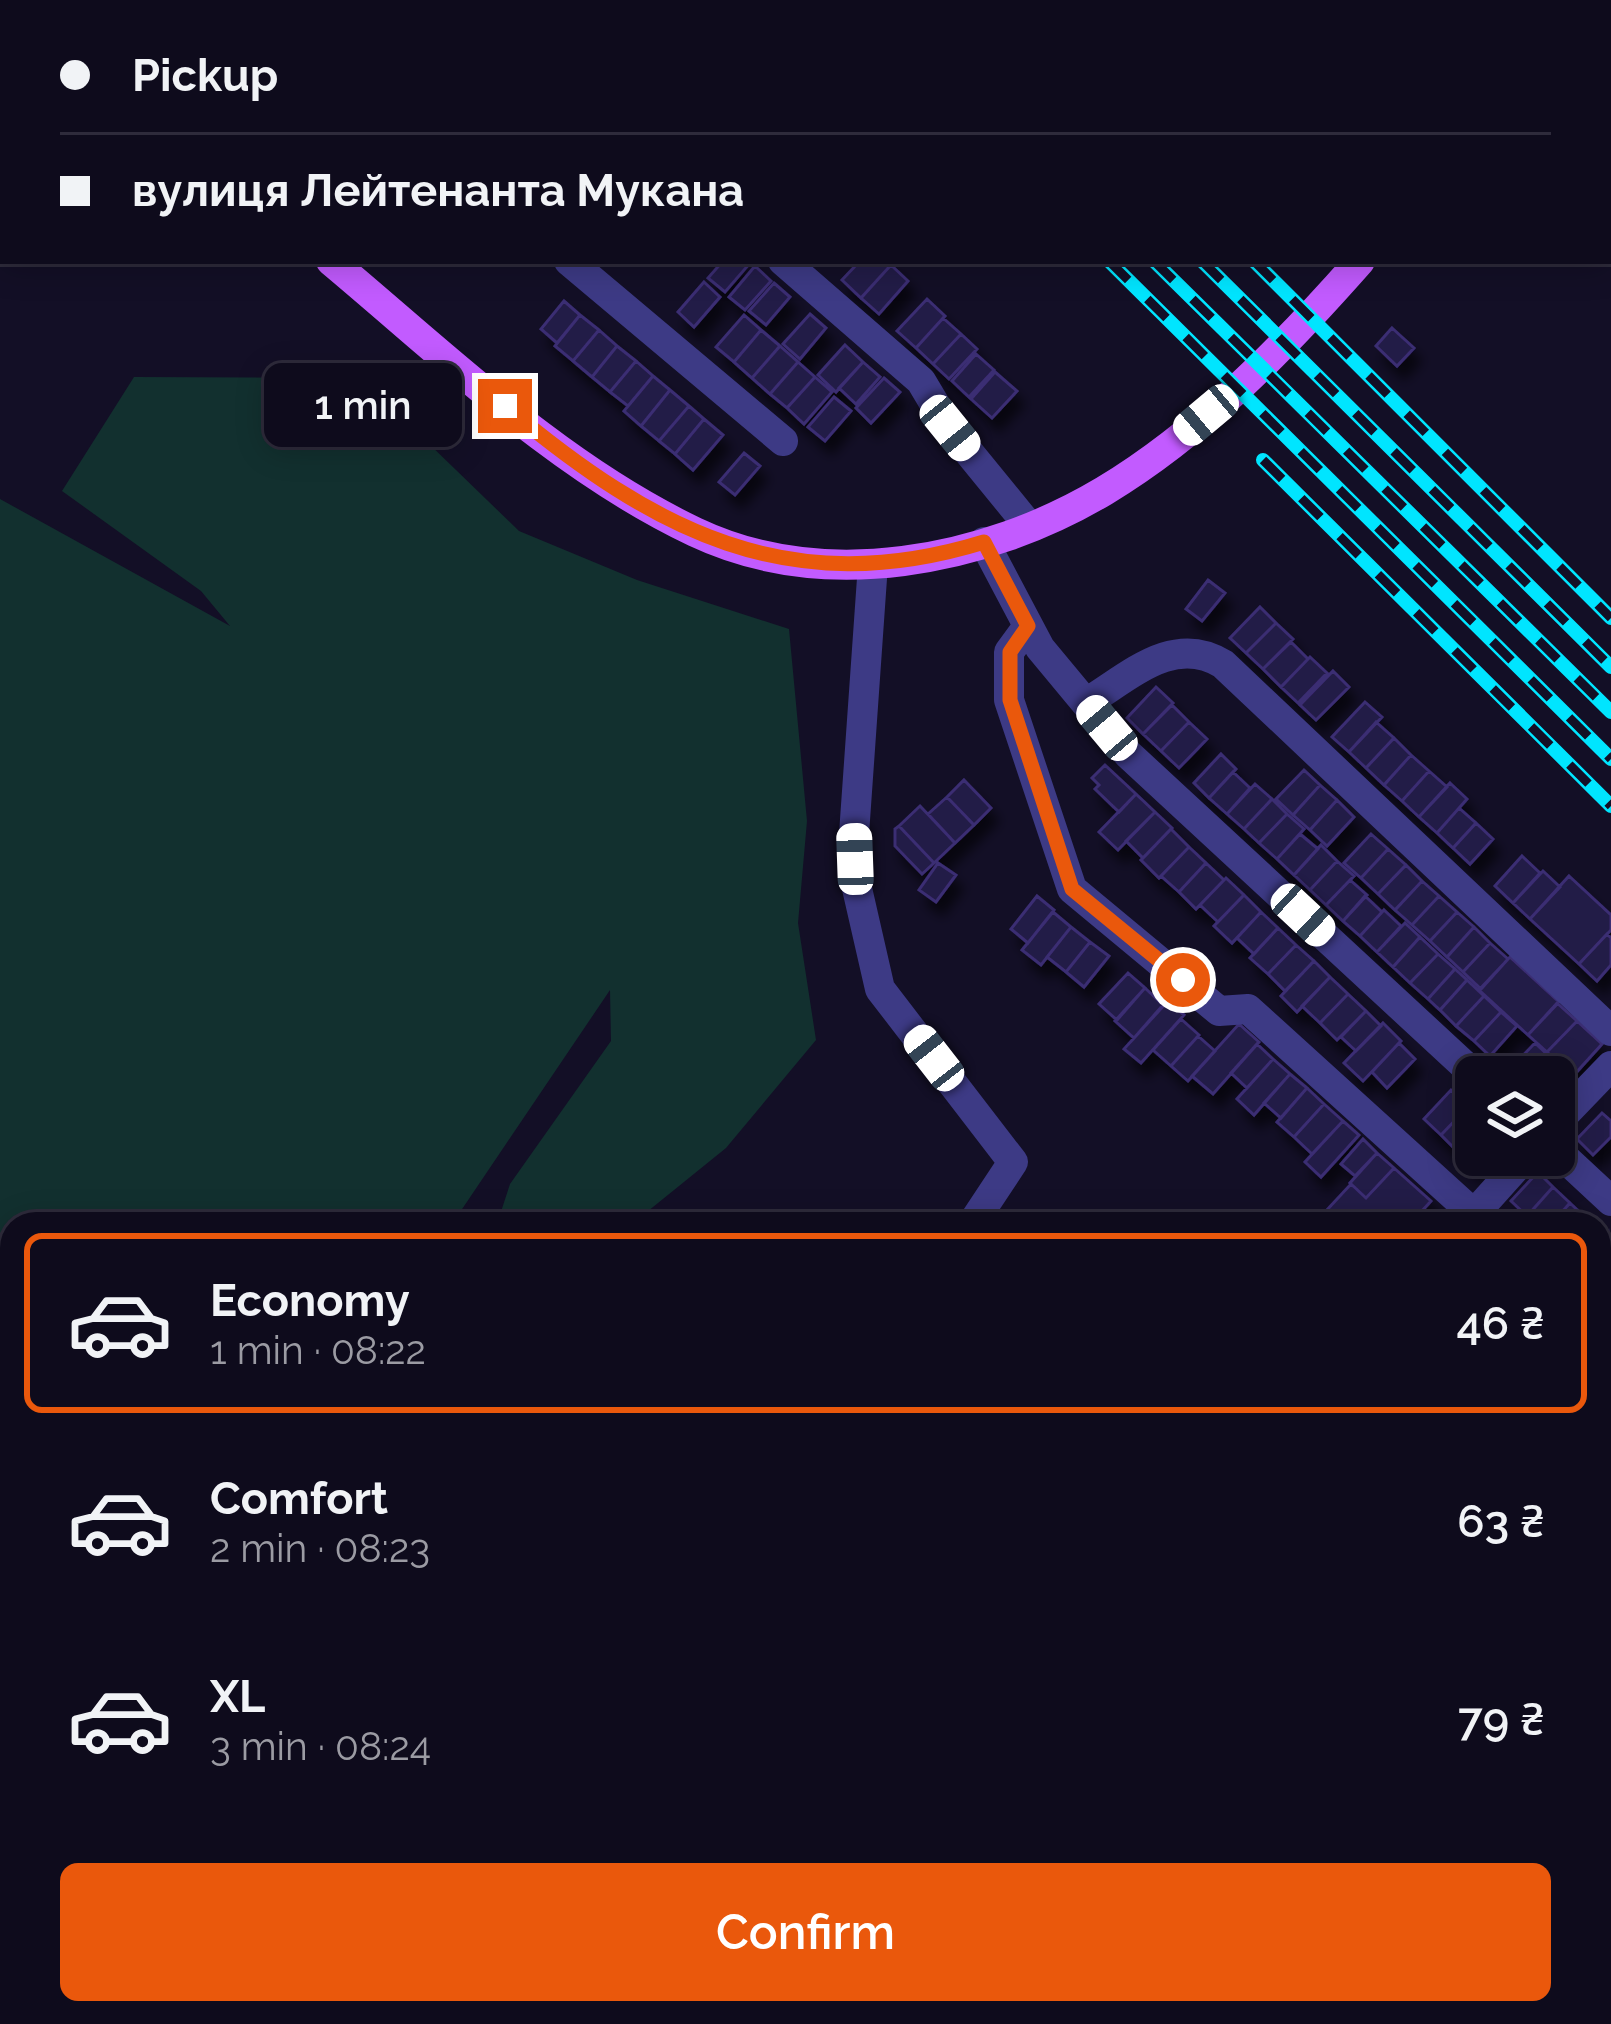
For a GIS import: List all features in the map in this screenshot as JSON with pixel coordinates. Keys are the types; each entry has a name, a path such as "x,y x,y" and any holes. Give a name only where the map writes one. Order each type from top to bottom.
{"main road":[{"path":"335,264 539,435 626,495 693,531 744,550 796,562 873,564 928,557 984,542 1100,493 1177,440 1237,388 1357,264"}],"lane":[{"path":"572,264 783,442"},
{"path":"786,264 921,381 950,428 1029,526"},
{"path":"984,542 1040,648 1128,754 1455,1057"},
{"path":"873,564 854,834 856,884 880,989 1013,1162 980,1212"},
{"path":"1028,626 1010,652 1010,700 1072,889 1220,1011 1248,1009 1472,1212"},
{"path":"1086,703 1171,651 1204,653 1223,664 1611,1031"},
{"path":"1575,1103 1611,1066"},
{"path":"1575,1168 1611,1201"},
{"path":"1485,1212 1512,1176"}],"green space":[{"path":"134,377 361,378 519,531 637,580 789,629 807,821 798,923 816,1040 726,1148 647,1212 501,1212 510,1184 611,1041 610,990 460,1212 0,1212 0,499 230,626 201,591 62,491"}],"building":[{"path":"720,264 749,264 725,292 708,278"},
{"path":"857,264 891,265 861,298 842,280"},
{"path":"891,265 908,281 879,314 861,298"},
{"path":"755,266 771,281 745,310 729,297"},
{"path":"704,282 720,297 694,327 678,312"},
{"path":"774,283 790,297 766,325 749,311"},
{"path":"927,299 945,316 916,348 897,331"},
{"path":"564,301 580,315 557,343 541,329"},
{"path":"810,314 826,328 800,359 783,344"},
{"path":"580,315 599,330 573,361 555,346"},
{"path":"744,315 761,330 734,362 716,347"},
{"path":"943,318 961,334 933,364 916,348"},
{"path":"1392,328 1414,348 1397,366 1376,346"},
{"path":"599,330 617,346 592,377 573,361"},
{"path":"761,330 780,346 752,378 734,362"},
{"path":"961,334 977,349 949,379 933,364"},
{"path":"845,345 863,362 836,392 818,375"},
{"path":"617,346 636,361 610,392 592,377"},
{"path":"780,346 798,362 770,394 752,378"},
{"path":"976,354 994,370 969,397 952,381"},
{"path":"636,361 653,376 628,406 610,392"},
{"path":"798,362 815,377 787,408 770,394"},
{"path":"863,362 880,377 856,404 839,388"},
{"path":"995,372 1017,391 992,418 971,399"},
{"path":"653,376 670,390 641,426 624,411"},
{"path":"815,377 832,392 804,424 787,408"},
{"path":"884,378 900,392 871,423 856,408"},
{"path":"670,390 689,406 659,441 641,426"},
{"path":"834,397 851,411 825,441 808,427"},
{"path":"689,406 704,419 675,454 659,441"},
{"path":"704,419 723,435 693,470 675,454"},
{"path":"744,453 760,466 735,495 719,482"},
{"path":"1208,580 1225,593 1202,621 1186,609"},
{"path":"1260,607 1276,623 1246,653 1230,638"},
{"path":"1276,623 1293,639 1263,669 1246,653"},
{"path":"1291,642 1308,659 1281,687 1263,669"},
{"path":"1310,657 1327,673 1298,703 1281,687"},
{"path":"1333,671 1349,687 1316,720 1300,705"},
{"path":"1156,687 1173,703 1143,734 1127,718"},
{"path":"1365,702 1382,717 1349,752 1332,737"},
{"path":"1172,705 1189,722 1161,751 1143,734"},
{"path":"1189,722 1207,739 1179,768 1161,751"},
{"path":"1376,722 1394,738 1366,768 1349,752"},
{"path":"1394,738 1411,755 1384,785 1366,768"},
{"path":"1221,754 1236,769 1209,798 1194,783"},
{"path":"1411,755 1429,771 1402,801 1384,785"},
{"path":"1105,765 1136,794 1119,812 1095,789 1099,785 1092,778"},
{"path":"1304,770 1320,785 1293,815 1276,799"},
{"path":"1429,771 1447,787 1419,817 1402,801"},
{"path":"1233,772 1250,788 1227,814 1209,798"},
{"path":"964,780 991,808 974,825 947,797"},
{"path":"1450,783 1467,799 1437,833 1419,817"},
{"path":"1255,784 1272,799 1244,829 1227,814"},
{"path":"1320,785 1337,800 1310,830 1293,815"},
{"path":"1136,794 1155,812 1118,850 1099,832"},
{"path":"947,797 974,825 955,843 928,814"},
{"path":"1272,799 1287,814 1259,843 1244,829"},
{"path":"1337,800 1354,817 1327,846 1310,830"},
{"path":"920,806 955,843 934,863 899,826"},
{"path":"1459,808 1476,823 1453,848 1437,833"},
{"path":"1155,812 1172,828 1143,858 1126,841"},
{"path":"1287,814 1304,829 1277,859 1259,843"},
{"path":"1476,823 1493,839 1470,864 1453,848"},
{"path":"899,826 934,863 922,874 895,846"},
{"path":"1171,829 1189,847 1159,878 1141,860"},
{"path":"1300,834 1318,849 1294,875 1277,859"},
{"path":"1371,834 1388,849 1361,878 1344,863"},
{"path":"1321,845 1337,861 1310,890 1294,875"},
{"path":"1189,847 1206,863 1179,892 1161,876"},
{"path":"1388,849 1406,865 1378,894 1361,878"},
{"path":"1522,856 1540,873 1513,903 1495,886"},
{"path":"1337,861 1354,876 1326,905 1310,890"},
{"path":"938,863 956,875 936,902 919,890"},
{"path":"1206,863 1224,880 1196,909 1179,892"},
{"path":"1406,865 1422,881 1395,910 1378,894"},
{"path":"1543,871 1560,887 1530,919 1513,903"},
{"path":"1569,876 1611,915 1611,930 1579,964 1530,919"},
{"path":"1226,878 1244,895 1218,922 1200,905"},
{"path":"1350,880 1367,895 1343,921 1326,905"},
{"path":"1422,881 1439,896 1412,925 1395,910"},
{"path":"1244,895 1261,912 1232,943 1214,926"},
{"path":"1037,896 1054,910 1028,943 1011,929"},
{"path":"1365,896 1382,912 1360,936 1343,921"},
{"path":"1439,896 1457,912 1430,941 1412,925"},
{"path":"1384,910 1401,926 1377,952 1360,936"},
{"path":"1053,912 1071,927 1041,965 1022,950"},
{"path":"1261,912 1278,928 1254,954 1237,938"},
{"path":"1457,912 1474,927 1447,957 1430,941"},
{"path":"1405,923 1420,937 1393,967 1377,952"},
{"path":"1071,927 1090,942 1066,972 1047,957"},
{"path":"1474,927 1490,943 1463,972 1447,957"},
{"path":"1278,928 1296,945 1268,974 1250,958"},
{"path":"1607,934 1611,965 1597,981 1579,964"},
{"path":"1420,937 1438,954 1410,983 1393,967"},
{"path":"1090,942 1109,956 1084,987 1066,972"},
{"path":"1490,943 1508,959 1481,989 1463,972"},
{"path":"1296,945 1314,961 1285,991 1268,974"},
{"path":"1438,954 1455,969 1428,999 1410,983"},
{"path":"1510,957 1559,1002 1528,1035 1479,990"},
{"path":"1314,961 1330,977 1297,1012 1281,996"},
{"path":"1455,969 1467,980 1440,1010 1428,999"},
{"path":"1128,973 1145,988 1117,1020 1099,1004"},
{"path":"1330,977 1348,994 1320,1023 1302,1006"},
{"path":"1467,980 1484,996 1456,1026 1440,1010"},
{"path":"1145,988 1163,1005 1134,1038 1115,1021"},
{"path":"1348,994 1366,1011 1337,1040 1320,1023"},
{"path":"1484,996 1501,1012 1474,1041 1456,1026"},
{"path":"1168,1001 1184,1015 1141,1063 1124,1049"},
{"path":"1557,1003 1577,1021 1547,1052 1528,1035"},
{"path":"1366,1011 1381,1026 1356,1051 1341,1037"},
{"path":"1501,1012 1517,1026 1490,1056 1474,1041"},
{"path":"1181,1019 1199,1035 1171,1066 1153,1050"},
{"path":"1577,1021 1602,1044 1575,1074 1575,1056 1547,1052"},
{"path":"1383,1023 1401,1041 1363,1081 1344,1063"},
{"path":"1239,1024 1259,1042 1213,1094 1192,1076"},
{"path":"1198,1036 1215,1051 1188,1081 1171,1066"},
{"path":"1399,1043 1415,1059 1387,1088 1372,1072"},
{"path":"1535,1043 1549,1056 1522,1056"},
{"path":"1257,1044 1273,1059 1247,1088 1231,1073"},
{"path":"1273,1059 1290,1074 1254,1115 1237,1099"},
{"path":"1290,1074 1307,1088 1281,1118 1264,1103"},
{"path":"1307,1088 1324,1104 1294,1137 1277,1122"},
{"path":"1451,1090 1455,1094 1455,1120 1441,1135 1424,1119"},
{"path":"1324,1104 1343,1121 1312,1154 1294,1137"},
{"path":"1602,1113 1611,1121 1611,1137 1593,1155 1577,1139"},
{"path":"1455,1120 1455,1149 1441,1135"},
{"path":"1343,1121 1359,1135 1321,1177 1305,1162"},
{"path":"1363,1139 1377,1153 1355,1176 1341,1164"},
{"path":"1377,1153 1394,1168 1366,1198 1350,1183"},
{"path":"1394,1168 1431,1201 1421,1212 1326,1211 1351,1184 1366,1198"},
{"path":"1534,1176 1542,1176 1553,1187 1531,1212 1523,1212 1511,1201"},
{"path":"1553,1187 1570,1203 1562,1212 1531,1212"}],"railway":[{"path":"1112,264 1611,759"},
{"path":"1157,264 1611,712"},
{"path":"1205,264 1611,667"},
{"path":"1257,264 1611,618"},
{"path":"1263,460 1611,806"}],"route":[{"path":"505,406 568,457 626,495 693,531 767,557 851,565 900,562 984,542 1028,626 1010,652 1010,700 1072,889 1183,980"}]}
